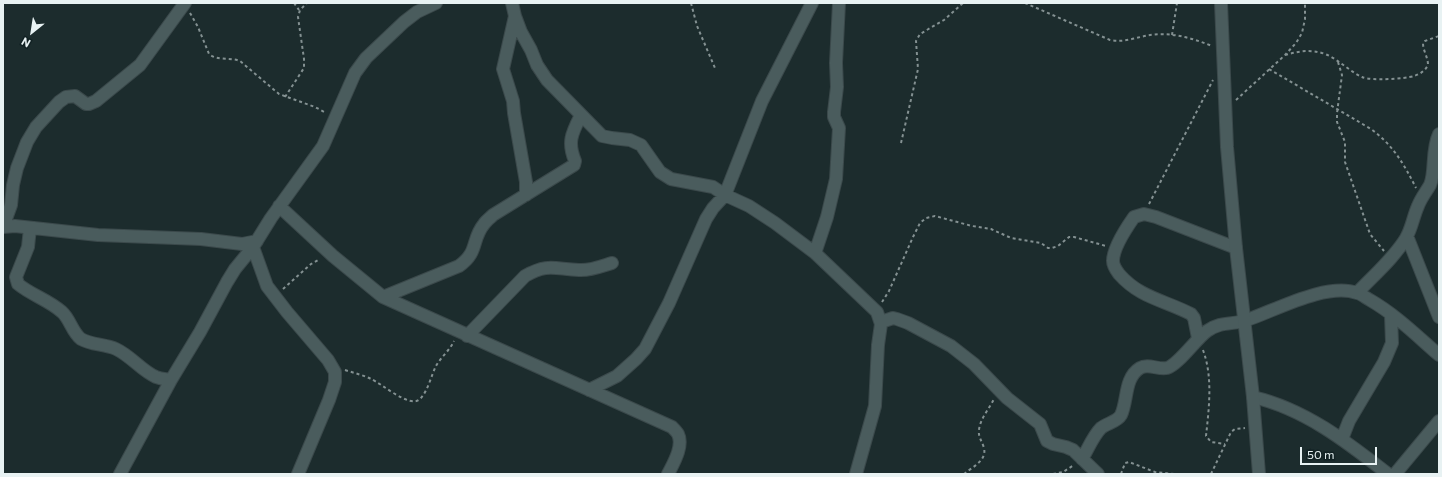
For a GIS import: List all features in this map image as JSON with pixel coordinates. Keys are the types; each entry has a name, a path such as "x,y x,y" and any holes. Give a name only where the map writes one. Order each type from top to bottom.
{"street":[{"path":"185,3 146,59 104,96 92,103 86,104 75,96 66,97 54,107 36,127 22,153 13,185 11,205 3,227 30,228 98,235 201,239 255,244"},
{"path":"120,474 171,380 235,269 255,244 279,206 323,146 355,73 366,58 404,22 417,12 436,3"},
{"path":"512,3 515,16 537,65 544,76 602,136 630,140 641,145 660,172 671,179 713,187 724,195 749,206 776,223 815,253 879,316 893,318 908,323 938,338 963,355 1007,398 1040,424 1047,441 1058,446 1066,447 1081,458 1098,474"},
{"path":"589,390 617,376 645,349 678,282 706,219 724,195 762,101 812,3"},
{"path":"815,253 827,217 836,179 839,128 834,117 834,112 837,87 836,63 839,3"},
{"path":"1221,3 1225,109 1236,248 1253,398 1258,474"},
{"path":"515,16 503,69 513,101 526,182 526,195"},
{"path":"383,297 466,262 473,251 479,233 484,224 493,215 574,165 576,161 571,151 570,141 581,115"},
{"path":"1357,293 1390,258 1407,236 1416,208 1432,190 1430,184 1432,178 1434,150 1439,134"},
{"path":"279,206 333,256 383,297 672,427 678,434 680,440 679,449 668,474"},
{"path":"1198,338 1194,318 1191,314 1139,292 1128,284 1115,269 1113,260 1116,249 1134,217 1144,214 1156,217 1236,248"},
{"path":"30,228 28,247 16,277 18,284 59,309 66,317 72,329 80,338 117,349 157,378 171,380"},
{"path":"1407,236 1439,316"},
{"path":"255,244 267,286 332,366 335,372 335,382 329,400 298,474"},
{"path":"467,336 525,276 536,269 549,266 579,270 590,269 612,263"},
{"path":"1081,458 1102,428 1118,419 1120,416 1130,382 1140,368 1145,366 1166,368 1172,365 1198,338 1208,330 1225,323 1245,320 1322,292 1340,291 1357,293 1380,306 1439,355"},
{"path":"1342,439 1349,421 1384,362 1392,342 1391,315"},
{"path":"856,474 875,406 879,316"},
{"path":"1253,398 1283,406 1313,421 1342,439 1388,474"},
{"path":"1395,474 1439,421"}],"path":[{"path":"185,3 198,27 208,54 217,58 234,59 240,61 271,88 286,97 315,107 324,112 333,121"},
{"path":"294,3 300,10"},
{"path":"286,97 304,68 298,17 300,10 307,3"},
{"path":"691,3 697,26 715,68"},
{"path":"901,143 918,69 916,41 920,34 944,20 962,3"},
{"path":"1025,3 1110,40 1122,41 1152,34 1172,34 1194,39 1223,56 1144,214"},
{"path":"1172,34 1177,3"},
{"path":"1225,109 1270,69 1296,43 1302,33 1305,19 1305,3"},
{"path":"1285,55 1300,50 1326,54 1358,75 1368,79 1414,76 1422,72 1428,65 1423,43 1439,36"},
{"path":"1338,62 1342,75 1341,88 1336,109 1337,122 1345,142 1345,162 1370,234 1390,258"},
{"path":"1270,69 1371,129 1385,139 1398,155 1409,174 1432,190"},
{"path":"879,316 888,292 920,223 926,218 935,216 972,226 990,229 1011,238 1041,243 1048,248 1058,246 1069,237 1074,237 1116,249"},
{"path":"275,297 311,264 333,256"},
{"path":"332,366 366,376 402,398 415,402 419,400 423,394 436,365 451,346 454,338 454,330"},
{"path":"1198,338 1208,368 1210,383 1206,436 1211,442 1225,444"},
{"path":"964,474 977,465 984,454 984,448 978,434 979,428 999,389"},
{"path":"1211,474 1231,432 1235,429 1254,429"},
{"path":"1053,474 1068,469 1081,458"},
{"path":"1121,474 1126,463 1129,462 1155,472 1174,474"},
{"path":"1068,469 1068,474"}]}
